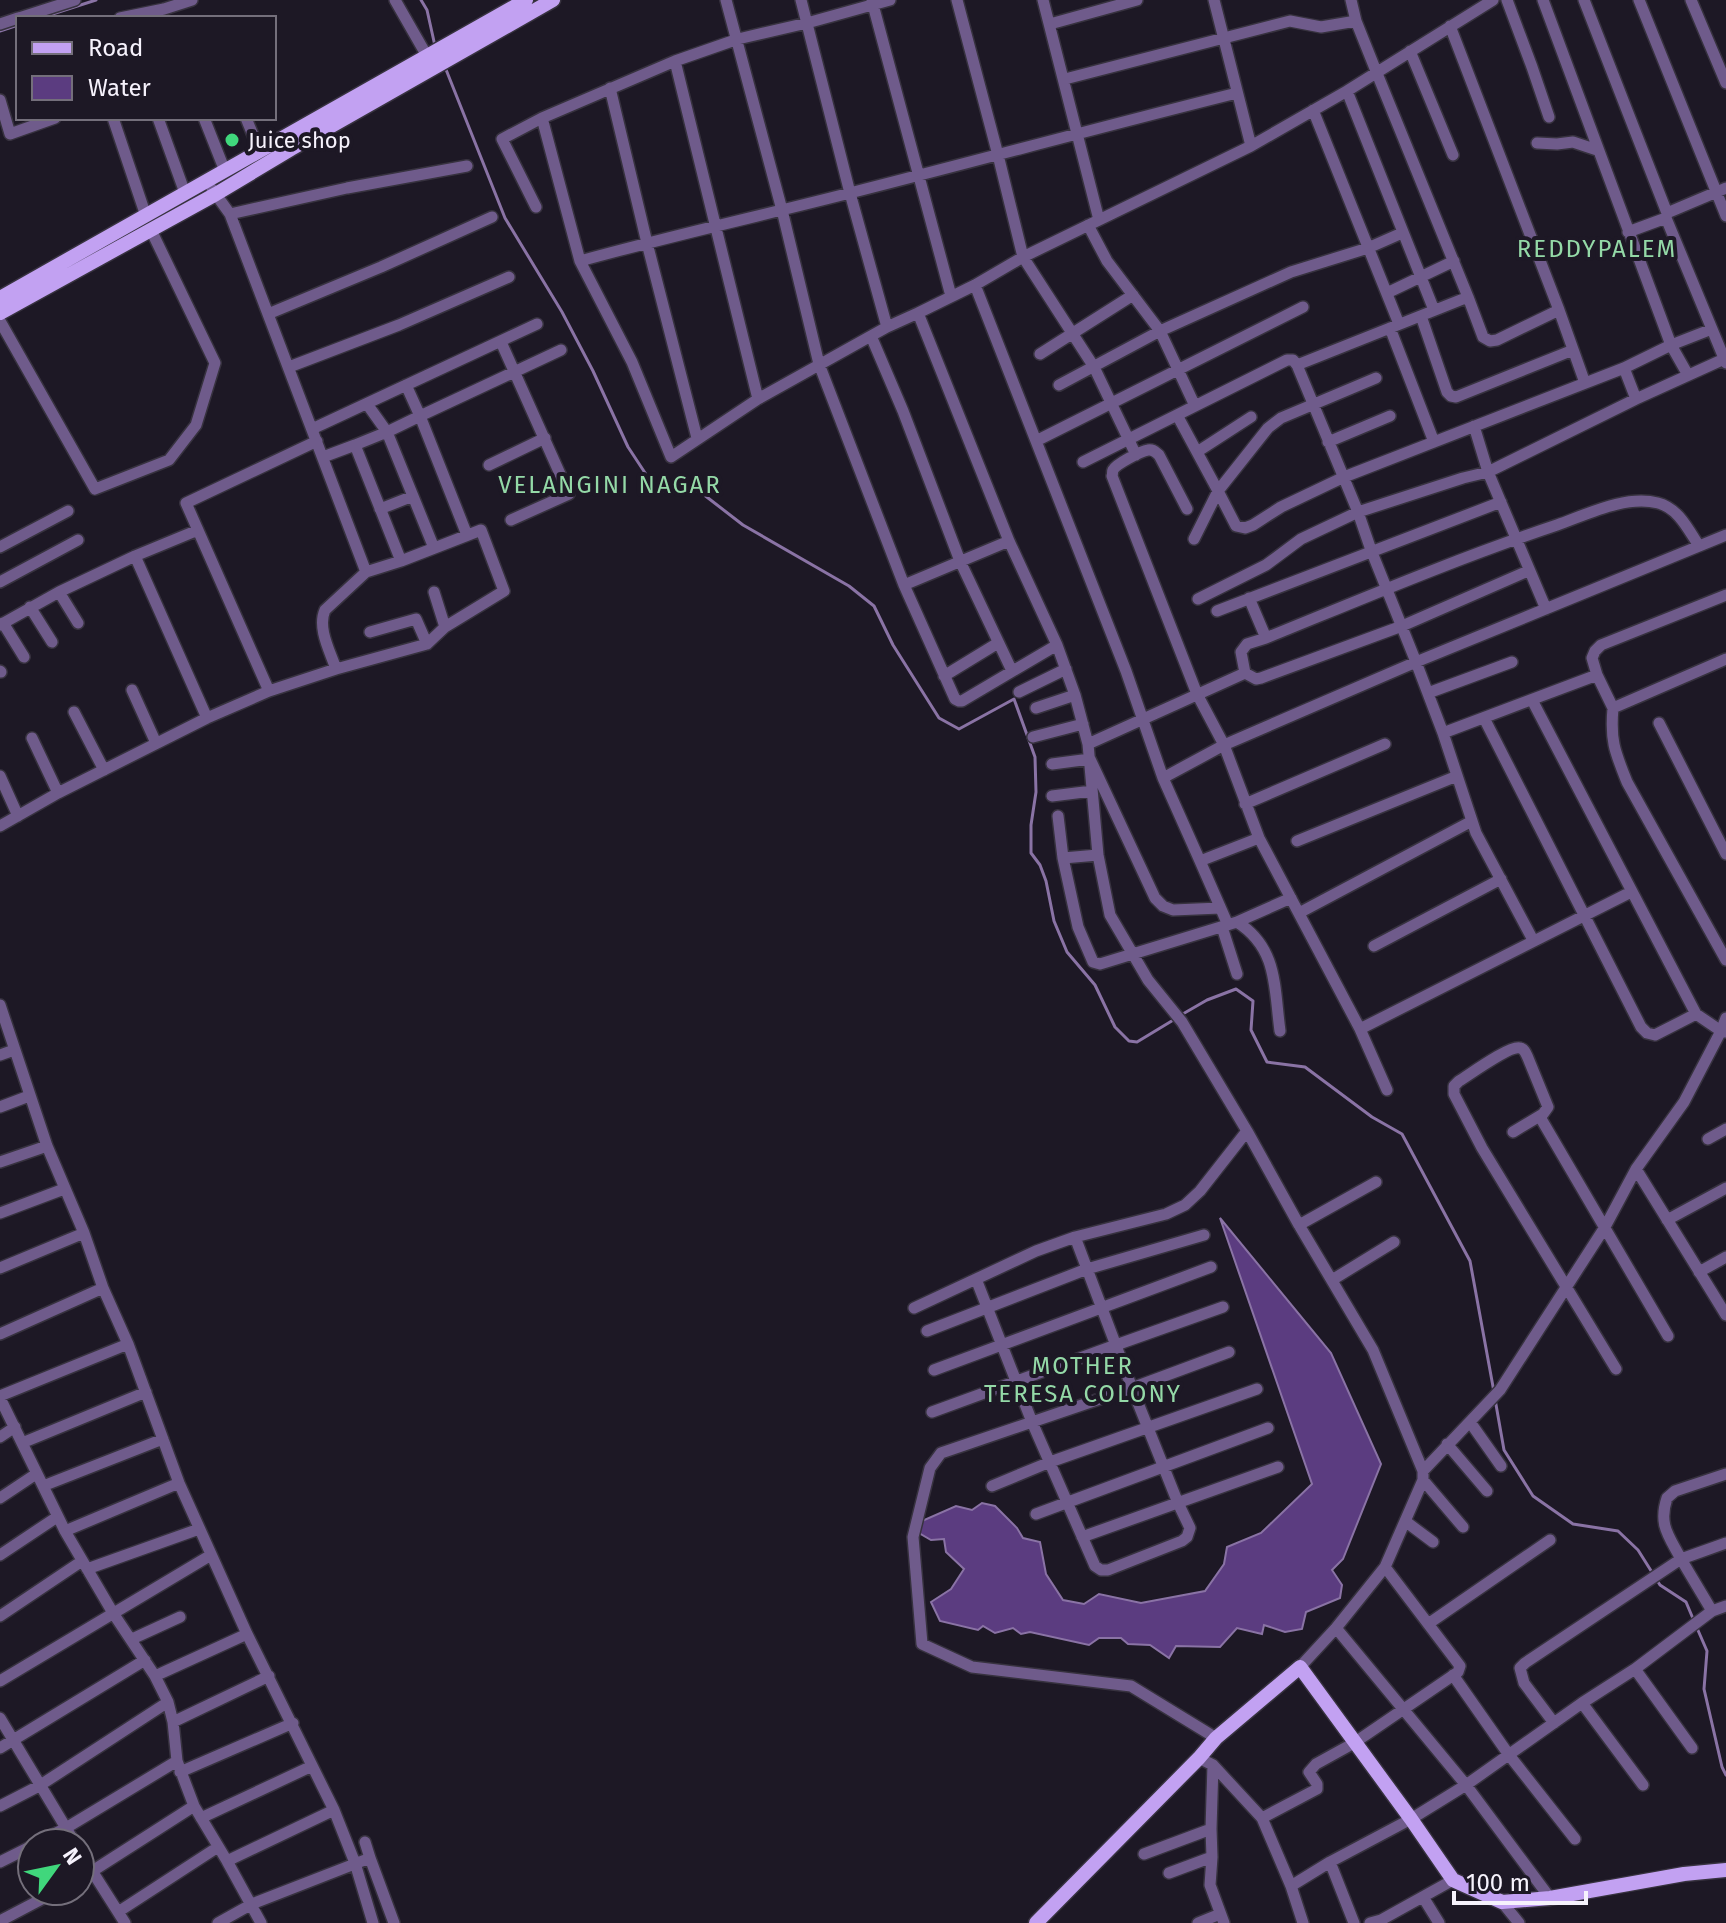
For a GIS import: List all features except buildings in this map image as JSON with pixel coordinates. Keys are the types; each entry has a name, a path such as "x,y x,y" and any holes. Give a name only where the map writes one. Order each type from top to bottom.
{"main road":[{"path":"0,313 148,223 185,193 259,150 553,0"},
{"path":"0,298 148,223 216,194 523,1"},
{"path":"1036,1923 1216,1738 1300,1667 1453,1880 1502,1902 1550,1898 1684,1874 1726,1870"}],"street":[{"path":"26,16 75,0"},
{"path":"130,16 192,0"},
{"path":"395,0 438,56"},
{"path":"726,0 819,364 904,585 955,699 959,701 1057,645"},
{"path":"801,0 887,327"},
{"path":"536,207 502,139 542,118 675,61 738,39 890,0"},
{"path":"957,0 1023,257 1094,367 1136,455"},
{"path":"1043,0 1065,79 1094,222 1107,261 1160,331 1195,406"},
{"path":"1050,24 1137,0"},
{"path":"1214,0 1251,146"},
{"path":"1351,0 1356,21 1483,337 1490,341 1497,340 1559,310"},
{"path":"542,118 580,261 632,362 671,457 758,399 887,327 1251,146 1347,91 1493,0"},
{"path":"1507,0 1549,117"},
{"path":"1543,0 1671,345 1688,375"},
{"path":"1198,599 1266,565 1301,539 1358,512 1488,472 1636,399 1725,361 1584,0"},
{"path":"1639,0 1721,190 1726,216"},
{"path":"1691,0 1726,83"},
{"path":"873,2 951,296"},
{"path":"0,8 11,21"},
{"path":"1065,79 1290,21 1321,27 1356,21"},
{"path":"1450,26 1585,383"},
{"path":"1410,51 1453,155"},
{"path":"675,61 758,399"},
{"path":"610,88 697,438"},
{"path":"1347,91 1434,310"},
{"path":"580,261 1237,93"},
{"path":"0,100 10,134 49,120"},
{"path":"1313,110 1387,293 1434,442"},
{"path":"0,321 95,489 169,460 196,425 215,363 148,223 114,120"},
{"path":"159,120 185,193"},
{"path":"205,120 225,171"},
{"path":"247,120 259,150"},
{"path":"1537,143 1573,142 1597,150"},
{"path":"230,214 467,166"},
{"path":"207,181 230,214 366,572"},
{"path":"1628,232 1721,190"},
{"path":"268,314 492,217"},
{"path":"1059,385 1160,331 1291,272 1368,248 1402,233"},
{"path":"1387,293 1454,261"},
{"path":"289,367 399,325 509,277"},
{"path":"975,285 1126,671 1163,778 1229,925 1237,974"},
{"path":"1040,354 1133,295"},
{"path":"1297,365 1468,297"},
{"path":"1036,441 1303,307"},
{"path":"918,313 1009,541 1057,645 1075,695 1088,744 1098,855 1110,915 1148,980 1178,1018 1247,1131 1373,1350 1423,1475 1463,1527"},
{"path":"1421,316 1451,396 1456,397 1573,350"},
{"path":"269,691 186,503 367,404 537,324"},
{"path":"1177,415 1234,523 1239,528 1245,528 1344,477 1624,368 1712,329"},
{"path":"871,336 960,561 1012,671"},
{"path":"501,342 569,494 511,520"},
{"path":"323,457 387,432 561,350"},
{"path":"1083,462 1287,360 1293,360 1388,588 1443,733 1476,833 1533,940"},
{"path":"1624,368 1636,399"},
{"path":"1194,539 1218,491 1274,422 1376,378"},
{"path":"406,385 467,535"},
{"path":"367,404 387,432 434,548"},
{"path":"1328,442 1390,416"},
{"path":"1197,452 1251,417"},
{"path":"1474,426 1488,472 1546,609"},
{"path":"489,465 545,438"},
{"path":"355,445 401,561"},
{"path":"1187,509 1154,451 1147,450 1136,455 1113,471 1112,476 1197,694 1224,745 1259,838 1360,1029 1387,1090"},
{"path":"380,509 413,496"},
{"path":"1245,673 1241,652 1247,644 1515,539 1612,506 1641,501 1669,506 1699,546"},
{"path":"1217,611 1501,502"},
{"path":"0,547 68,511"},
{"path":"24,657 1,624 59,592 198,530"},
{"path":"0,826 156,743 269,691 427,644 445,627 504,591 481,530 366,572 325,610 322,625 336,669"},
{"path":"1163,778 1224,745 1416,662 1726,535"},
{"path":"0,582 78,540"},
{"path":"904,585 1009,541"},
{"path":"135,556 207,718"},
{"path":"1245,673 1256,679 1261,678 1402,626 1528,571"},
{"path":"59,592 78,623"},
{"path":"434,592 445,627"},
{"path":"1726,595 1601,645 1592,658 1613,708 1611,733 1627,782 1726,960"},
{"path":"1249,598 1266,638"},
{"path":"30,607 52,642"},
{"path":"370,632 416,619 427,644"},
{"path":"944,676 998,643"},
{"path":"1613,708 1726,659"},
{"path":"1428,693 1512,662"},
{"path":"1019,692 1066,669"},
{"path":"1088,744 1245,673"},
{"path":"1443,733 1597,675"},
{"path":"132,690 156,743"},
{"path":"1036,708 1075,695"},
{"path":"1532,700 1696,1014 1724,1032"},
{"path":"74,712 104,770"},
{"path":"1484,718 1641,1027 1655,1035 1696,1014"},
{"path":"1659,723 1726,854"},
{"path":"1033,737 1083,724"},
{"path":"32,738 58,793"},
{"path":"1245,804 1385,744"},
{"path":"1052,764 1090,759"},
{"path":"1090,759 1155,898 1173,910 1220,908"},
{"path":"0,776 18,816"},
{"path":"1297,841 1457,776"},
{"path":"1052,796 1092,791"},
{"path":"1058,816 1063,858 1078,927 1093,962 1100,964 1229,925 1291,898"},
{"path":"1299,913 1472,821"},
{"path":"1200,861 1259,838"},
{"path":"1063,858 1098,855"},
{"path":"1374,946 1501,879"},
{"path":"1360,1029 1631,892"},
{"path":"1229,925 1250,930 1268,956 1280,1031"},
{"path":"0,1005 47,1146 128,1344 179,1483 247,1634 334,1810 355,1863 373,1923"},
{"path":"1300,1667 1385,1567 1423,1475 1447,1444 1500,1390 1605,1227 1636,1169 1684,1102 1724,1032 1726,1018"},
{"path":"1513,1132 1547,1110 1547,1103 1525,1051 1520,1048 1505,1053 1459,1081 1454,1086 1454,1094 1482,1148 1616,1369"},
{"path":"0,1055 14,1050"},
{"path":"0,1107 29,1096"},
{"path":"1540,1117 1668,1336"},
{"path":"1708,1139 1726,1129"},
{"path":"914,1308 1036,1251 1075,1237 1166,1214 1185,1205 1200,1191 1247,1131"},
{"path":"0,1162 47,1146"},
{"path":"1636,1169 1726,1315"},
{"path":"1299,1225 1376,1182"},
{"path":"1667,1220 1726,1188"},
{"path":"0,1213 64,1189"},
{"path":"0,1268 84,1233"},
{"path":"927,1331 1087,1269 1204,1235"},
{"path":"976,1279 1032,1422 1095,1566 1108,1570 1182,1541 1190,1528 1132,1388 1075,1237"},
{"path":"1332,1280 1394,1242"},
{"path":"1699,1272 1726,1257"},
{"path":"934,1370 1211,1267"},
{"path":"0,1334 103,1288"},
{"path":"932,1412 1223,1307"},
{"path":"128,1344 0,1397 57,1517 168,1702 178,1767 194,1806 261,1923"},
{"path":"1216,1738 1131,1686 972,1667 922,1644 913,1537 930,1468 941,1453 1229,1352"},
{"path":"992,1486 1050,1462 1257,1389"},
{"path":"22,1443 146,1392"},
{"path":"1470,1422 1501,1466"},
{"path":"0,1437 15,1427"},
{"path":"1036,1514 1268,1428"},
{"path":"43,1486 163,1439"},
{"path":"1447,1444 1487,1491"},
{"path":"1082,1537 1278,1467"},
{"path":"0,1498 36,1474"},
{"path":"1712,1611 1681,1559 1662,1519 1667,1498 1675,1491 1726,1474"},
{"path":"65,1531 179,1483"},
{"path":"0,1555 57,1517"},
{"path":"1405,1521 1433,1542"},
{"path":"0,1616 84,1565 199,1529"},
{"path":"1428,1624 1550,1540"},
{"path":"1554,1723 1524,1683 1520,1668 1681,1559 1726,1543"},
{"path":"0,1681 211,1555"},
{"path":"1262,1818 1317,1789 1309,1772 1311,1767 1354,1743 1458,1672 1460,1666 1385,1567"},
{"path":"1291,1886 1466,1785 1635,1669 1712,1611 1726,1606"},
{"path":"132,1639 180,1617"},
{"path":"1336,1628 1466,1785 1550,1898"},
{"path":"155,1676 247,1634"},
{"path":"0,1748 145,1660"},
{"path":"1635,1669 1692,1748"},
{"path":"1453,1675 1509,1755 1575,1839"},
{"path":"173,1722 269,1676"},
{"path":"0,1806 39,1786 168,1702"},
{"path":"1582,1703 1643,1785"},
{"path":"0,1718 65,1827"},
{"path":"68,1827 178,1767 293,1723"},
{"path":"1199,1758 1213,1765 1262,1818 1303,1923"},
{"path":"1198,1923 1222,1918 1210,1885 1213,1765"},
{"path":"201,1818 312,1766"},
{"path":"96,1869 194,1806"},
{"path":"227,1861 334,1810"},
{"path":"1144,1854 1211,1829"},
{"path":"365,1842 394,1923"},
{"path":"118,1912 218,1847"},
{"path":"1169,1873 1212,1857"},
{"path":"218,1923 252,1904 370,1858"},
{"path":"1330,1862 1354,1923"},
{"path":"96,1878 125,1923"},
{"path":"1370,1923 1453,1880"},
{"path":"1423,1897 1439,1923"},
{"path":"1502,1902 1519,1923"},
{"path":"0,1921 27,1907"}],"water":[{"path":"1220,1218 1331,1353 1381,1464 1343,1559 1332,1570 1342,1585 1340,1598 1306,1612 1302,1629 1285,1632 1264,1625 1262,1634 1237,1628 1220,1647 1176,1646 1169,1658 1150,1645 1128,1644 1121,1638 1099,1638 1089,1645 1030,1632 1021,1634 1013,1628 995,1633 983,1626 978,1630 940,1621 931,1602 951,1589 964,1569 946,1552 944,1539 931,1540 919,1533 922,1521 956,1506 972,1510 982,1503 995,1506 1023,1538 1040,1542 1046,1574 1063,1600 1084,1604 1099,1594 1141,1603 1205,1591 1224,1564 1227,1547 1261,1533 1312,1484"}],"waterway":[{"path":"46,16 96,0"},
{"path":"421,0 427,10 435,46"},
{"path":"0,31 16,26"},
{"path":"445,67 505,218 562,312 628,447 657,491 699,491 743,525 849,586 874,606 893,645 939,718 959,729 1014,699 1035,757 1036,792 1031,853 1046,881 1054,921 1067,952 1095,985 1115,1027 1129,1041 1137,1042 1175,1019"},
{"path":"1181,1015 1207,1000 1236,989 1253,1001 1251,1030 1267,1062 1305,1067 1372,1117 1402,1134 1470,1261 1494,1392"},
{"path":"1495,1399 1504,1450 1533,1496 1573,1524 1618,1531 1638,1550 1660,1585 1686,1602 1694,1621"},
{"path":"1697,1628 1707,1651 1704,1689 1726,1775"}],"place":[{"name":"Juice shop","path":"232,140"}],"district":[{"name":"REDDYPALEM","path":"1597,249"},
{"name":"VELANGINI NAGAR","path":"610,485"},
{"name":"MOTHER TERESA COLONY","path":"1083,1380"}]}
